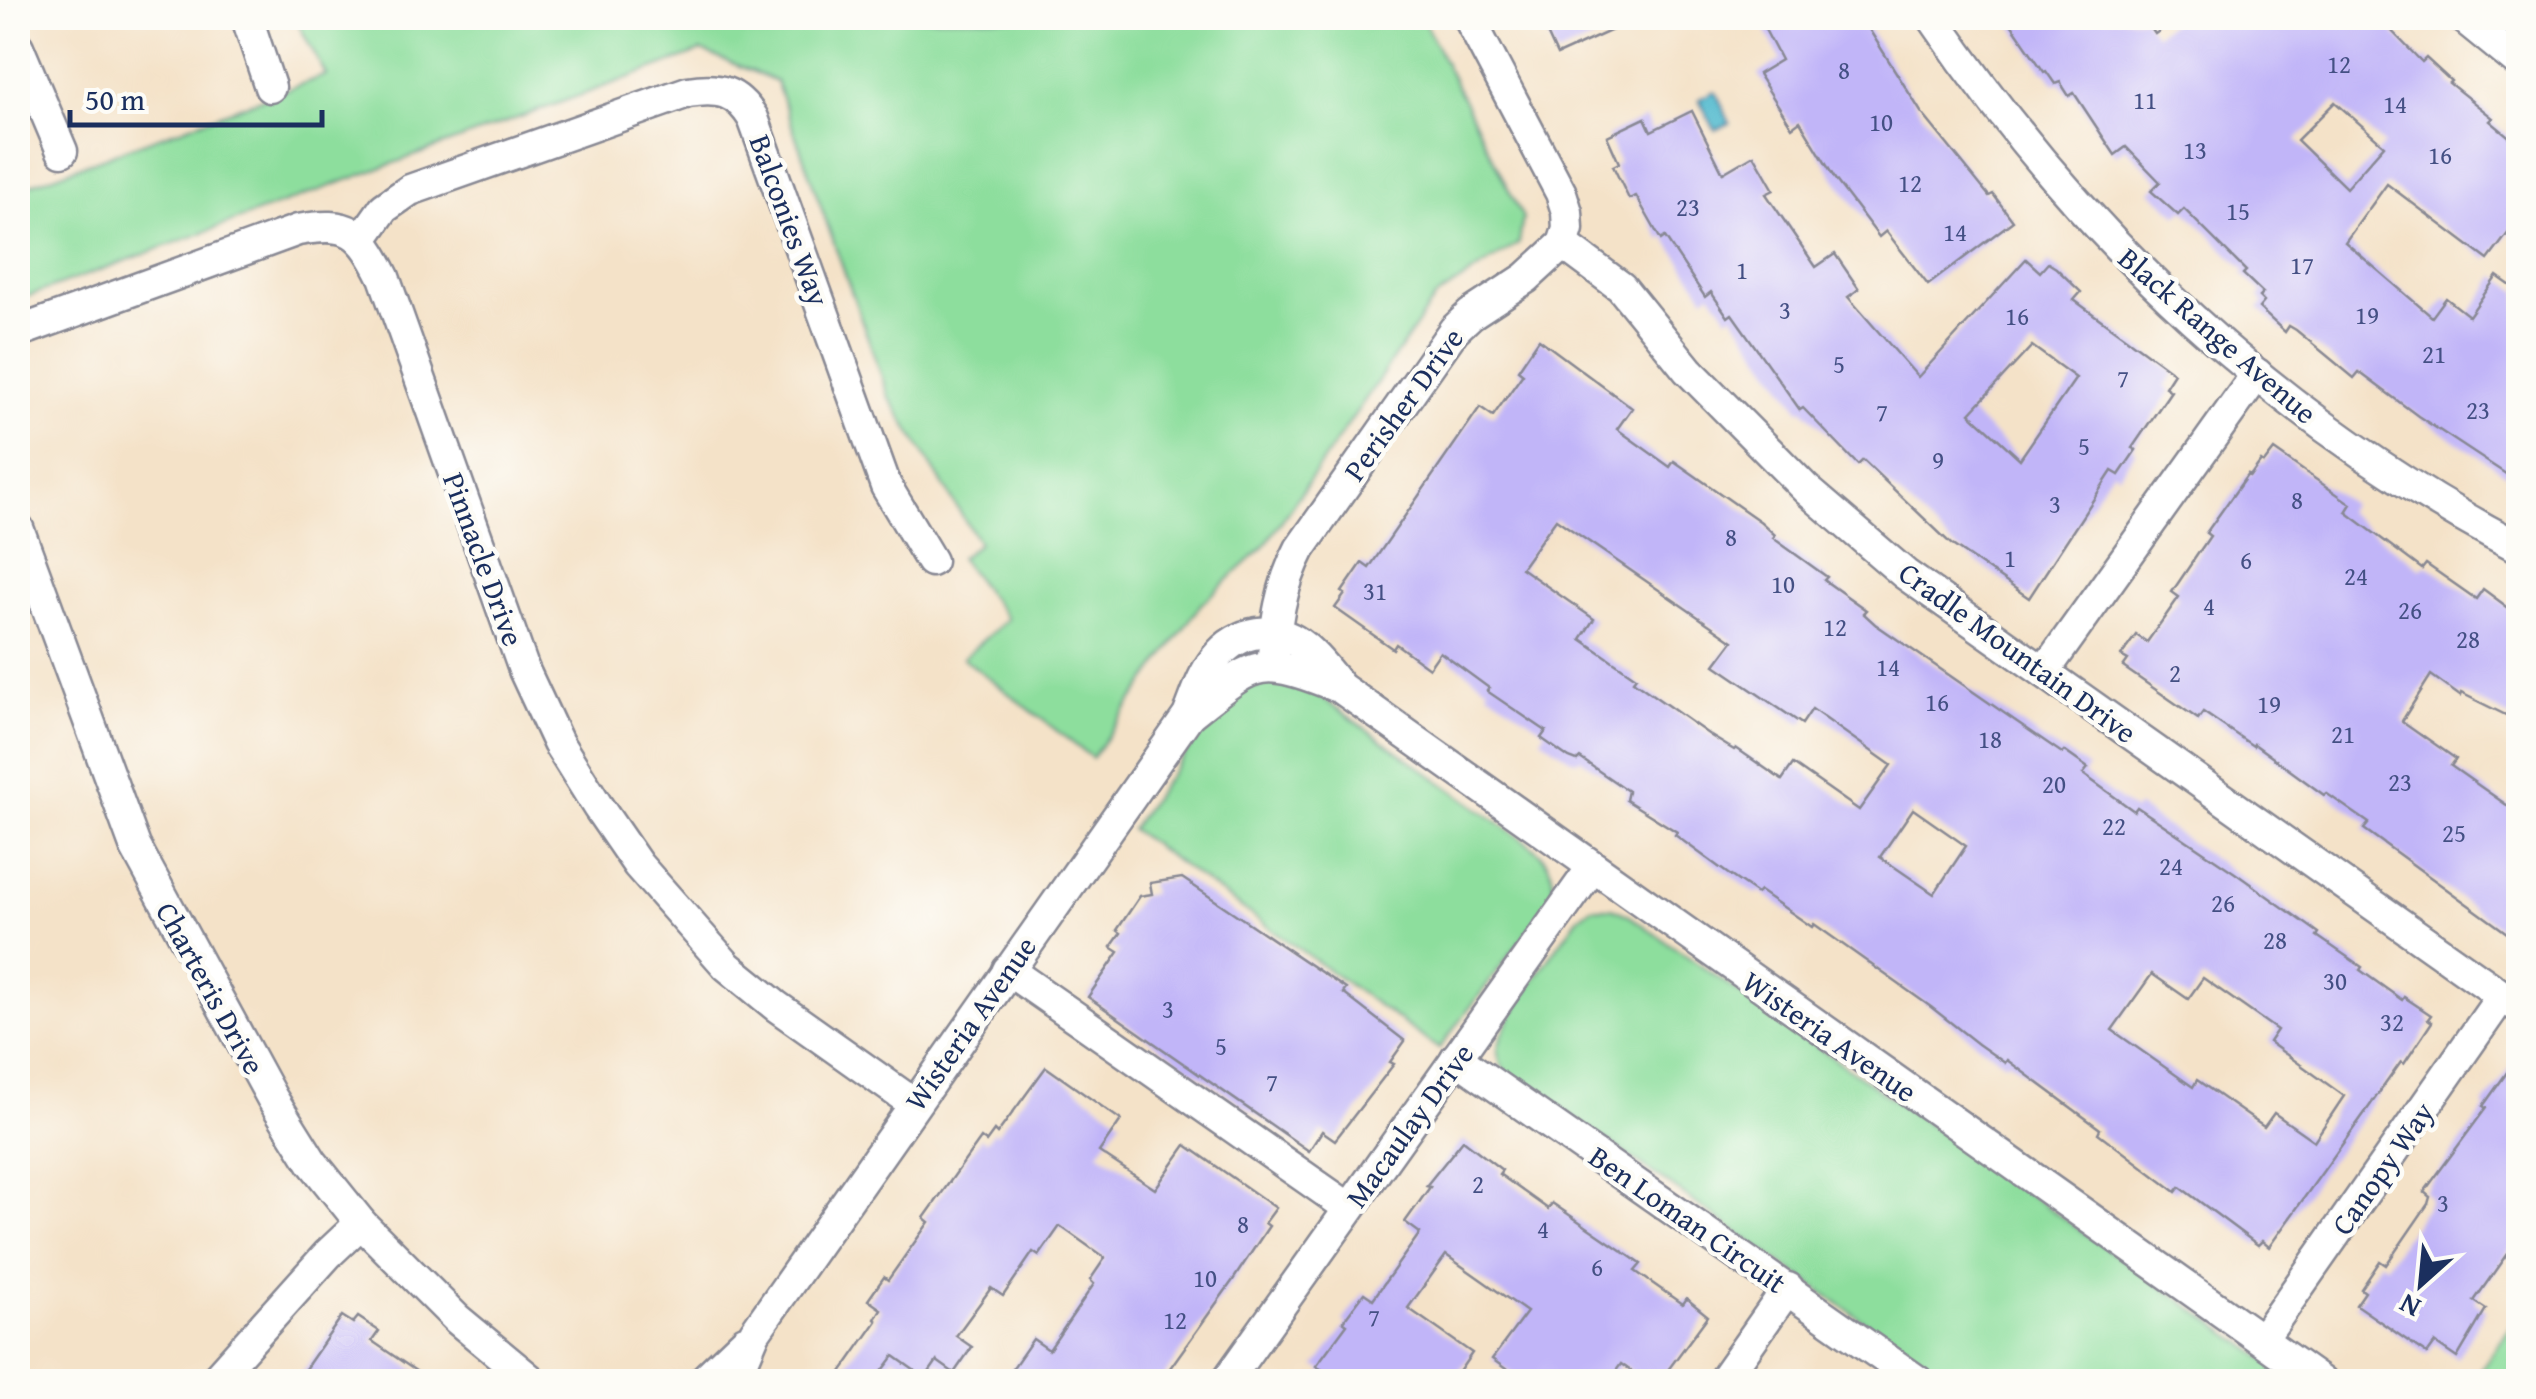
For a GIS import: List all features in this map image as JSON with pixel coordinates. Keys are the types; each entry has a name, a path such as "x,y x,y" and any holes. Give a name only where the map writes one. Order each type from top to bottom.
{"street":[{"path":"247,18 270,87"},
{"path":"1469,18 1561,193 1568,229 1563,244"},
{"name":"Black Range Avenue","path":"1933,18 2018,134 2125,257 2184,313 2322,425 2388,470 2518,546"},
{"path":"2464,18 2518,62"},
{"path":"18,48 62,151"},
{"name":"Balconies Way","path":"362,239 384,208 410,190 688,92 722,90 734,95 753,118 886,486 930,561"},
{"path":"18,332 298,230 336,225 362,239"},
{"name":"Pinnacle Drive","path":"362,239 384,278 524,670 558,743 598,807 638,865 727,966 776,1006 914,1103"},
{"name":"Perisher Drive","path":"1272,666 1287,574 1300,548 1440,346 1471,314 1526,278 1563,244"},
{"name":"Cradle Mountain Drive","path":"1563,244 1620,287 1688,370 1806,489 1904,574 2510,1002"},
{"path":"2044,672 2257,374"},
{"name":"Charteris Drive","path":"18,528 134,846 272,1098 312,1162 361,1223 457,1319 533,1378"},
{"name":"Wisteria Avenue","path":"702,1382 755,1332 1188,716 1206,674 1226,648 1255,633 1276,632 1306,648 1340,688 2322,1382"},
{"name":"Wisteria Avenue","path":"1188,716 1239,675 1272,666 1340,688"},
{"name":"Macaulay Drive","path":"1226,1382 1592,868"},
{"path":"1008,970 1349,1208"},
{"name":"Canopy Way","path":"2262,1339 2510,1002"},
{"name":"Ben Loman Circuit","path":"1456,1058 1919,1382"},
{"path":"213,1382 361,1223"},
{"path":"1722,1382 1788,1288"},
{"name":"Wisteria Avenue","path":"734,1382 755,1332"}],"green space":[{"path":"295,18 1422,18 1523,218 1519,243 1435,298 1263,548 1201,604 1092,758 963,658 1007,619 960,558 979,543 889,397 776,81 702,51 18,300 18,189 326,75"},
{"path":"1269,681 1311,690 1533,847 1548,864 1553,877 1551,900 1439,1049 1131,829 1219,707 1240,689"},
{"path":"1591,908 1612,908 1628,915 2297,1381 1949,1381 1507,1073 1498,1054 1506,1026 1578,918"},
{"path":"2518,1316 2518,1381 2473,1381"}],"water":[{"path":"1715,91 1730,123 1715,130 1699,99"}],"building":[{"path":"1540,18 1639,18 1557,55"},
{"path":"1759,18 1862,18 1921,112 2013,221 1928,285 1886,231 1879,237 1835,179 1800,121 1792,127 1758,74 1781,60"},
{"path":"2007,18 2144,18 2155,34 2179,18 2379,18 2422,62 2426,58 2518,144 2518,220 2488,260 2387,184 2345,242 2432,317 2446,298 2469,316 2497,276 2518,291 2518,482 2359,372 2354,378 2296,330 2289,326 2285,332 2259,308 2264,302 2259,297 2263,293 2243,274 2246,271 2184,209 2178,215 2151,191 2160,182 2126,147 2115,155 2074,93 2069,96 2060,82 2055,84","holes":["2335,102 2384,145 2346,188 2297,140"]},
{"path":"1692,111 1723,173 1754,155 1774,190 1766,194 1816,267 1835,254 1859,289 1848,297 1918,377 2026,259 2040,272 2048,263 2056,268 2081,292 2074,300 2174,373 2165,387 2171,391 2132,448 2136,450 2119,475 2112,471 2029,598 1951,544 1863,460 1858,465 1803,408 1800,410 1732,314 1728,317 1711,292 1705,297 1665,237 1661,240 1636,196 1629,199 1613,166 1619,163 1607,136 1645,118 1651,131","holes":["2032,346 2076,378 2020,459 1970,413"]},
{"path":"1539,339 1632,408 1617,429 1670,467 1674,461 1761,522 1775,535 1773,538 1866,610 1863,613 1875,624 2064,751 2088,768 2083,774 2134,811 2137,807 2235,873 2319,933 2317,936 2362,967 2360,970 2431,1015 2428,1019 2432,1022 2404,1064 2401,1062 2269,1247 2262,1241 2258,1245 2180,1187 2176,1192 2007,1060 2005,1063 1978,1044 1814,924 1812,927 1731,876 1675,835 1677,832 1626,800 1628,791 1580,758 1569,758 1541,738 1546,731 1487,691 1489,688 1440,652 1429,668 1396,644 1393,649 1335,608 1362,563 1369,568 1480,407 1493,416 1523,374 1518,370","holes":["1556,519 1733,641 1715,665 1802,724 1812,709 1891,765 1859,810 1793,764 1782,780 1711,736 1581,639 1594,619 1521,568","1913,809 1966,846 1934,894 1880,857","2152,974 2188,999 2203,978 2277,1030 2269,1042 2344,1096 2314,1141 2274,1113 2264,1127 2197,1080 2193,1087 2112,1030"]},
{"path":"2274,450 2351,504 2346,512 2422,569 2426,564 2476,599 2483,589 2518,615 2518,721 2461,693 2460,696 2431,675 2402,721 2456,759 2451,766 2518,813 2518,941 2364,829 2369,823 2326,793 2203,712 2198,719 2123,667 2128,660 2121,656 2136,635 2147,642 2179,597 2172,592 2210,536 2206,533 2248,474"},
{"path":"1182,878 1346,989 1343,993 1405,1041 1390,1062 1394,1064 1335,1140 1322,1131 1309,1151 1088,997 1119,952 1111,947 1121,933 1117,930 1140,896 1152,894 1150,883"},
{"path":"2518,1057 2518,1238 2474,1301 2486,1309 2457,1358 2435,1343 2427,1354 2356,1305 2365,1292 2361,1289 2380,1261 2386,1265 2428,1204 2430,1197 2424,1192"},
{"path":"1046,1067 1121,1120 1099,1152 1155,1189 1186,1145 1276,1208 1265,1223 1269,1226 1233,1280 1160,1382 1003,1382 1033,1339 1049,1350 1094,1284 1090,1280 1105,1258 1060,1226 1039,1256 1033,1252 1003,1296 991,1288 956,1336 972,1347 954,1373 937,1361 925,1378 894,1356 874,1382 834,1382 877,1321 881,1309 868,1300 884,1277 888,1280 929,1222 924,1218 981,1138 986,1142 994,1131 997,1134"},
{"path":"1463,1140 1502,1170 1499,1174 1548,1209 1552,1203 1641,1264 1635,1271 1682,1304 1686,1298 1708,1316 1659,1382 1647,1382 1621,1364 1608,1382 1524,1382 1492,1359 1527,1312 1446,1255 1408,1308 1472,1353 1452,1382 1317,1382 1324,1371 1316,1366 1347,1324 1343,1321 1364,1293 1373,1299 1420,1233 1405,1222 1430,1187 1426,1186"},
{"path":"342,1316 353,1323 358,1317 379,1331 372,1341 432,1382 296,1382"}]}
